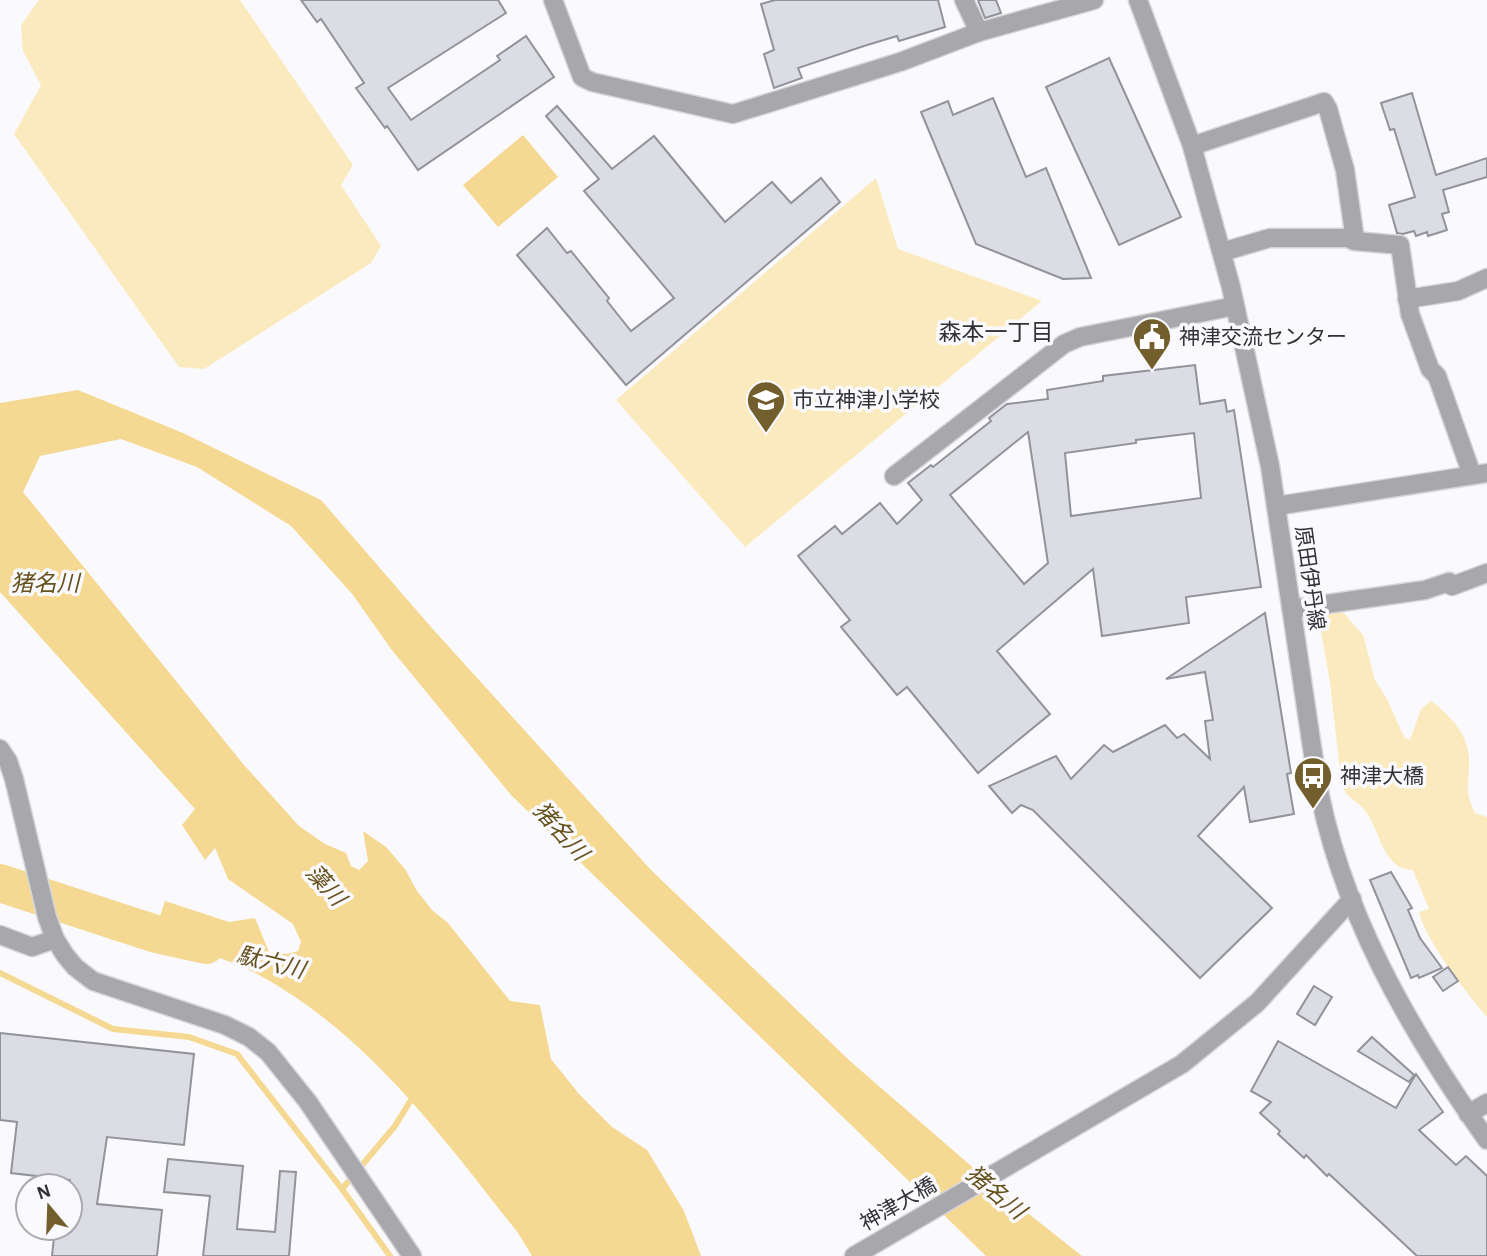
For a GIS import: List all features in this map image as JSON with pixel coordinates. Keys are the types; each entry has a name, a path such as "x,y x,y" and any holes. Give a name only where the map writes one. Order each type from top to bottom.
{"street":[{"path":"553,0 582,77 592,82 733,114 900,62 979,32 1094,0"},
{"path":"964,0 979,32"},
{"name":"原田伊丹線","path":"1138,0 1192,146 1236,306 1270,466 1319,793 1352,899 1397,998 1428,1055 1487,1140"},
{"path":"1192,146 1324,102 1345,170 1354,233 1349,238"},
{"path":"1222,252 1270,238 1349,238 1354,241 1400,245 1409,314 1430,369 1437,376 1487,490"},
{"path":"1407,299 1458,291 1487,278"},
{"path":"894,475 1064,344 1080,337 1236,306"},
{"path":"1276,506 1479,474"},
{"path":"1292,609 1425,590 1449,582 1452,586 1487,573"},
{"path":"0,748 11,770 47,917 55,939 75,967 93,981 225,1024 249,1037 268,1052 308,1102 412,1256"},
{"name":"神津大橋","path":"854,1256 1182,1064 1257,1003 1352,899"},
{"path":"0,936 32,947 55,939"},
{"path":"1468,1114 1487,1103"}],"shaded area":[{"path":"39,0 240,0 353,165 341,185 381,246 371,263 204,369 179,367 14,134 41,85 23,51 21,25"},
{"path":"876,178 898,249 1042,301 745,547 616,400"},
{"path":"1343,612 1363,635 1375,680 1404,737 1410,740 1421,709 1431,701 1451,719 1462,734 1468,750 1469,798 1475,813 1487,817 1487,1017 1458,981 1430,938 1419,912 1429,909 1413,870 1395,864 1389,857 1367,813 1343,787 1319,620 1322,615"}],"water":[{"path":"523,135 558,177 498,227 463,185"},
{"path":"78,390 183,433 321,500 431,627 651,870 850,1061 1000,1191 1082,1256 986,1256 511,795 391,649 353,595 291,526 197,467 121,439 40,456 23,492 244,765 299,826 325,844 346,853 351,866 359,870 368,861 363,831 386,847 405,869 432,910 448,923 510,1001 540,1005 551,1059 579,1094 612,1127 647,1150 684,1211 701,1256 532,1256 518,1233 432,1125 401,1090 335,1027 298,999 259,975 220,958 153,938 165,901 229,922 255,918 269,952 287,954 298,951 301,942 293,924 228,879 215,848 205,860 182,825 195,809 0,592 0,403"}],"building":[{"path":"301,0 498,0 506,13 388,88 411,120 500,60 497,56 526,36 554,77 418,170 356,88 364,83 321,19 317,22"},
{"path":"775,0 938,0 945,27 899,41 897,36 798,68 802,78 774,88 764,54 774,50 761,4"},
{"path":"978,0 996,0 1001,13 985,18"},
{"path":"1109,58 1181,217 1119,245 1046,87"},
{"path":"1412,93 1436,175 1487,158 1487,177 1443,190 1449,212 1442,214 1447,230 1428,236 1427,232 1416,236 1414,231 1397,233 1389,205 1415,197 1394,129 1390,130 1381,103"},
{"path":"993,98 1026,177 1046,168 1091,278 1063,279 976,244 921,112 948,101 953,115"},
{"path":"557,106 612,169 654,136 725,222 772,182 791,203 821,178 840,202 626,385 517,255 547,228 567,253 571,251 609,298 607,301 631,331 674,298 584,191 599,179 546,116"},
{"path":"1195,365 1200,404 1225,400 1227,412 1234,410 1261,587 1186,597 1189,623 1102,636 1093,569 997,651 1050,714 978,773 907,687 897,695 841,627 850,620 798,556 835,526 842,534 880,503 897,524 922,500 908,483 931,465 933,467 991,421 989,418 1007,404 1048,399 1047,390 1103,381 1103,376","holes":["1028,432 1048,563 1024,584 950,495","1194,433 1201,498 1071,516 1065,453"]},
{"path":"1265,613 1291,773 1287,774 1294,814 1250,822 1244,787 1198,836 1272,908 1200,978 1033,810 1021,805 1012,813 989,786 1056,756 1071,779 1104,745 1113,752 1165,725 1177,738 1184,734 1210,759 1205,721 1213,720 1205,672 1166,679"},
{"path":"1391,872 1412,908 1408,910 1420,938 1442,968 1419,978 1418,975 1411,978 1370,880"},
{"path":"1448,967 1458,981 1443,991 1433,977"},
{"path":"1314,986 1332,997 1315,1025 1297,1014"},
{"path":"0,1033 194,1054 184,1145 107,1137 97,1204 162,1210 157,1256 52,1256 54,1242 84,1242 84,1172 11,1173 17,1122 0,1120"},
{"path":"1372,1037 1414,1075 1409,1082 1358,1051"},
{"path":"1278,1041 1396,1108 1416,1074 1443,1112 1419,1130 1456,1165 1466,1156 1487,1176 1487,1256 1417,1256 1329,1174 1327,1176 1306,1155 1304,1158 1278,1134 1280,1131 1260,1113 1271,1102 1251,1091"},
{"path":"168,1159 243,1166 237,1229 275,1232 280,1171 296,1172 289,1256 203,1256 210,1196 164,1192"}],"waterway":[{"name":"駄六川","path":"0,883 156,934 206,945"},
{"path":"0,973 113,1029 189,1037 237,1054 342,1189"},
{"path":"390,1256 342,1189 395,1126 414,1095"}],"place":[{"name":"神津交流センター","path":"1152,371"},
{"name":"市立神津小学校","path":"766,434"},
{"name":"神津大橋","path":"1313,810"}],"district":[{"name":"森本一丁目","path":"996,332"}],"water label":[{"name":"猪名川","path":"45,583"},
{"name":"猪名川","path":"561,831"},
{"name":"藻川","path":"326,885"},
{"name":"猪名川","path":"996,1192"}]}
